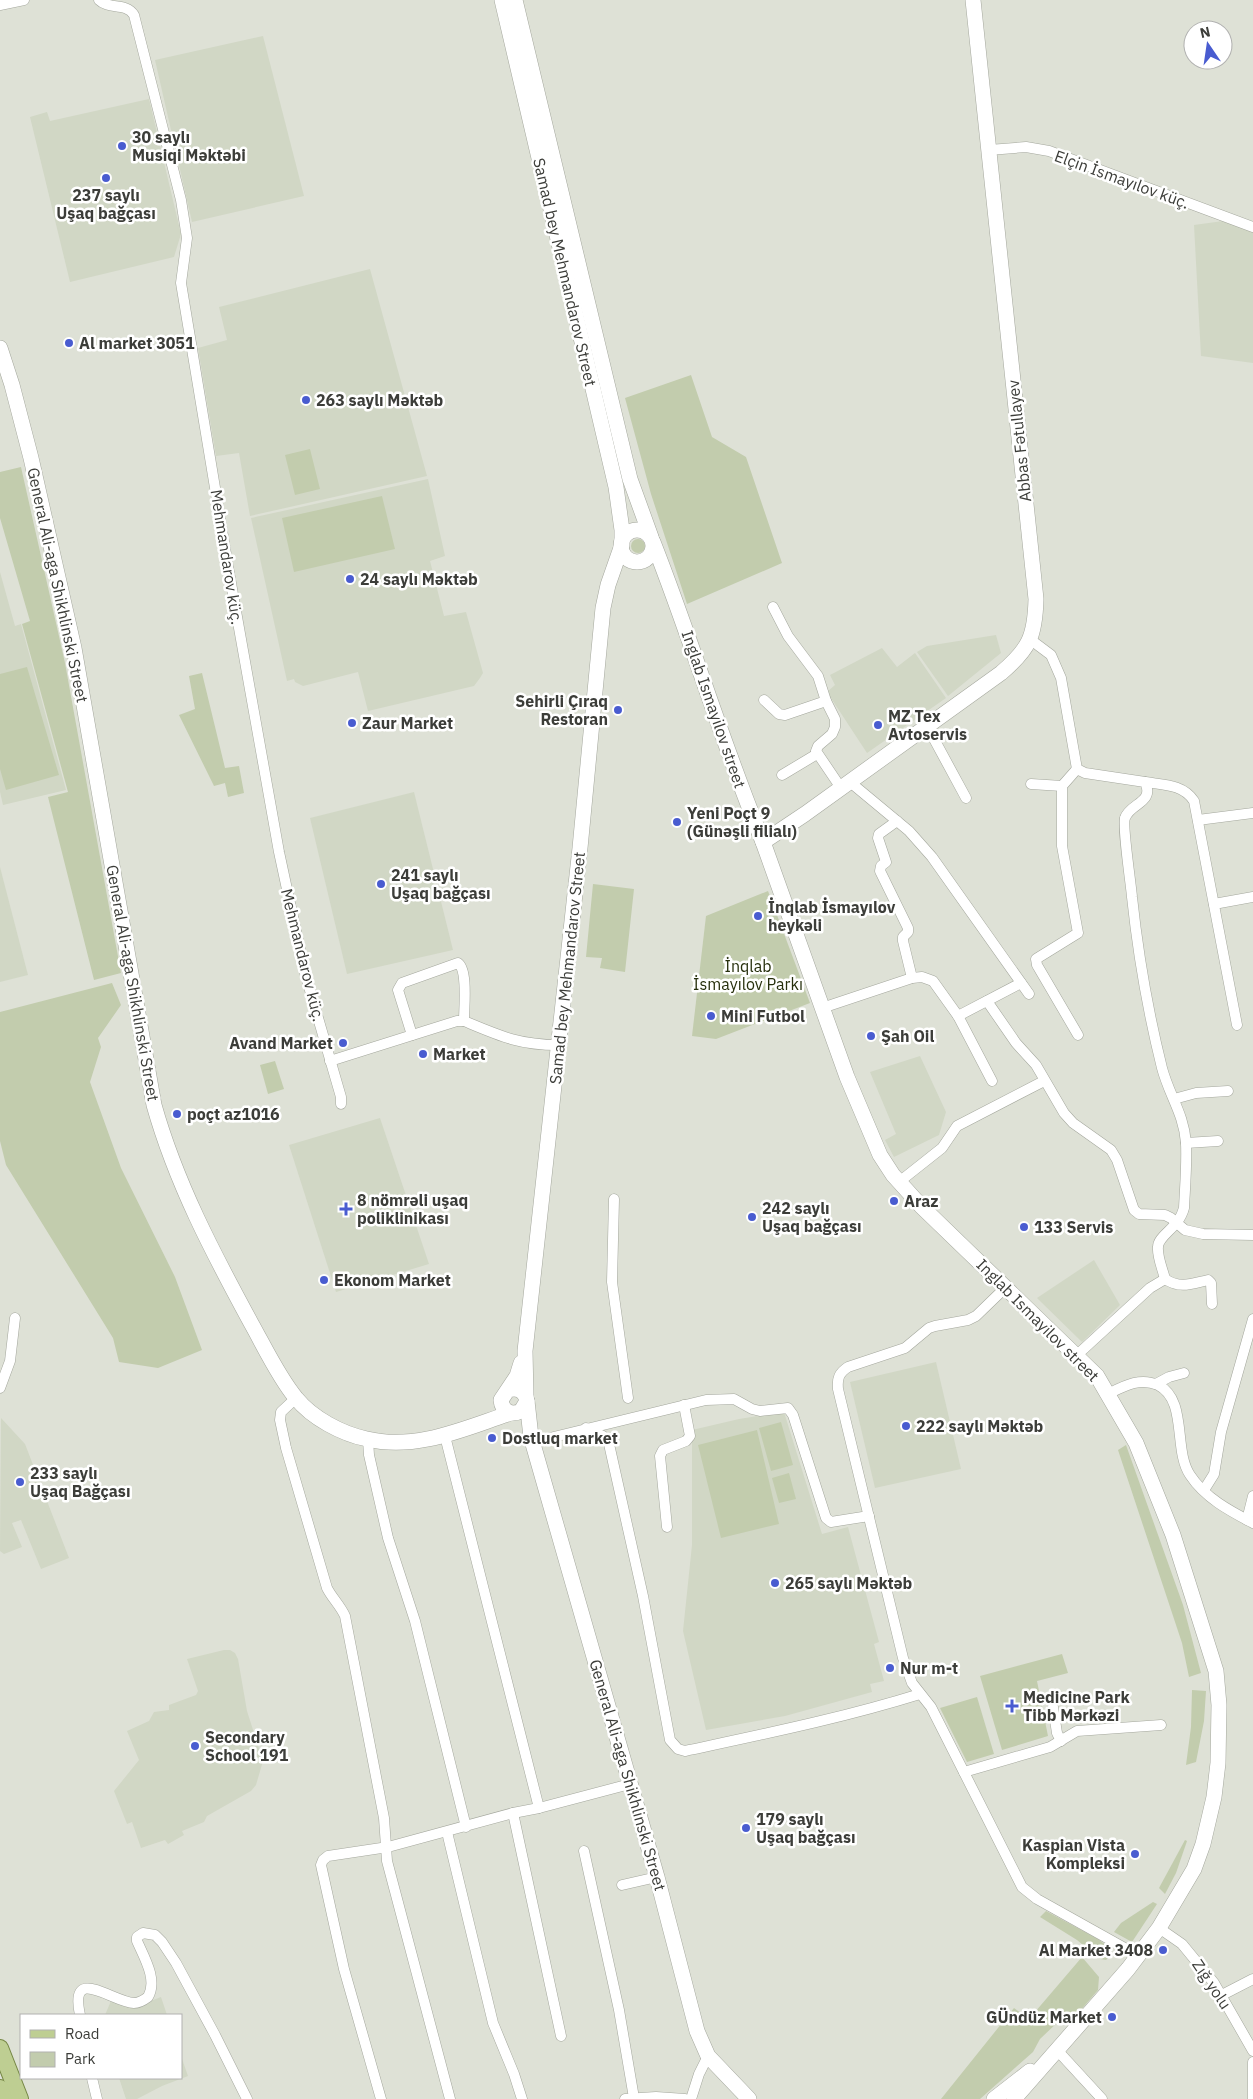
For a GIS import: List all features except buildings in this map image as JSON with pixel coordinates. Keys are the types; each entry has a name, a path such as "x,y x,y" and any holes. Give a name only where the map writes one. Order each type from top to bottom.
{"main road":[{"name":"Samad bey Mehmandarov Street","path":"502,0 616,487 622,530 622,545 608,584 604,608 525,1352"},
{"name":"Samad bey Mehmandarov Street","path":"516,0 630,479 672,591"},
{"name":"Abbas Fətullayev","path":"763,842 785,829 1001,673 1022,654 1031,640 1034,629 1036,600 973,0"},
{"name":"General Ali-aga Shikhlinski Street","path":"0,348 12,384 31,458 74,648 145,1056 160,1127 179,1180 197,1220 271,1358 296,1398 312,1414 331,1425 368,1440 405,1442 444,1436 512,1413"},
{"path":"608,584 624,568 639,562 644,560 652,553 652,540 644,531 634,530 625,536 622,545 625,555 634,561 639,562 654,568 672,591"},
{"name":"Inglab Ismayilov street","path":"672,591 748,806 873,1140 886,1164 899,1182 921,1206 1097,1376 1136,1443 1173,1535 1213,1656 1218,1687 1218,1763 1209,1822 1194,1869 1159,1928 1139,1956 1089,2016 1057,2050"},
{"path":"478,1424 517,1376 525,1352"},
{"path":"525,1352 526,1399 532,1440"},
{"path":"512,1413 524,1409 526,1399 521,1390 512,1388 505,1393 502,1404 507,1411 512,1413 532,1440"},
{"name":"General Ali-aga Shikhlinski Street","path":"532,1440 657,1876 697,2031 708,2056 749,2099"},
{"path":"0,2048 20,2099"},
{"path":"994,2099 1057,2050"},
{"path":"1014,2099 1057,2050"},
{"path":"0,2088 4,2099"}],"street":[{"path":"0,5 24,0"},
{"name":"Mehmandarov küç.","path":"99,0 104,5 130,10 134,14 181,200 187,238 181,284 229,572 279,852 306,973 341,1097 341,1104"},
{"name":"Elçin İsmayılov küç.","path":"989,150 1026,147 1049,152 1253,227"},
{"path":"774,607 788,636 818,676 826,701 835,719 835,727 832,734 818,746 817,754 845,785 897,821 909,831 932,857 1029,994"},
{"path":"1031,640 1051,655 1061,678 1077,769"},
{"path":"764,700 780,714 785,715 826,701"},
{"path":"927,726 966,798"},
{"path":"782,775 817,754"},
{"path":"1077,769 1085,773 1178,787 1190,795 1194,801 1237,1025"},
{"path":"1077,769 1062,786 1062,846 1078,933 1036,959 1037,965 1078,1035"},
{"path":"1145,782 1148,788 1147,794 1140,804 1128,812 1124,818 1138,952 1162,1069 1181,1113 1186,1143 1184,1208 1182,1217 1160,1240 1158,1248 1165,1279 1174,1285 1184,1286 1208,1280 1211,1283 1212,1304"},
{"path":"1031,784 1062,786"},
{"path":"1198,820 1253,813"},
{"path":"897,821 879,834 878,838 886,862 880,866 880,870 908,928 908,932 903,937 903,940 912,978"},
{"path":"1214,904 1253,897"},
{"path":"412,1035 398,990 402,983 458,963 462,966 464,975 464,1021"},
{"path":"822,1008 912,978 922,977 933,981 958,1016 992,1081"},
{"path":"958,1016 1021,983"},
{"path":"987,1001 1011,1037 1036,1064 1064,1114 1073,1123 1111,1150 1117,1160 1134,1210 1138,1214 1165,1215 1185,1230 1203,1234 1253,1235"},
{"path":"330,1062 457,1021 464,1021 508,1040 539,1045 558,1045"},
{"path":"899,1182 942,1148 957,1126 1044,1081"},
{"path":"1174,1099 1196,1093 1228,1091"},
{"path":"1186,1143 1218,1141"},
{"path":"614,1199 612,1282 628,1398"},
{"path":"1077,1355 1150,1288 1165,1279"},
{"path":"1006,1287 976,1316 968,1320 928,1328 905,1348 848,1367 842,1371 837,1380 838,1389 903,1658 912,1683 930,1707 1022,1887 1037,1899 1139,1956"},
{"path":"0,1388 10,1361 15,1318"},
{"path":"1204,1490 1214,1474 1220,1432 1253,1319"},
{"path":"1156,1384 1169,1377 1184,1373"},
{"path":"1108,1394 1126,1385 1147,1381 1165,1389 1171,1396 1175,1406 1182,1454 1190,1475 1204,1490 1229,1511 1250,1522 1253,1496"},
{"path":"296,1398 281,1412 280,1420 286,1448 327,1588 331,1596 340,1605 345,1616 384,1818 388,1861 450,2099"},
{"path":"532,1440 706,1400 734,1399 752,1409 760,1411 788,1408 793,1415 826,1518 831,1522 869,1516"},
{"path":"667,1527 660,1456 663,1450 686,1441 690,1436 684,1405"},
{"path":"586,1428 603,1436 609,1444 643,1596 670,1740 678,1749 685,1751 805,1726 861,1712 920,1694"},
{"path":"444,1436 539,1808"},
{"path":"368,1440 369,1455 388,1538 415,1621 466,1827"},
{"path":"1052,1707 1057,1733 1061,1741"},
{"path":"964,1772 1050,1747 1078,1731 1161,1725"},
{"path":"381,2099 344,1969 321,1865 323,1860 328,1856 388,1848 513,1813 630,1784"},
{"path":"513,1813 561,2036"},
{"path":"447,1832 493,2023 522,2099"},
{"path":"584,1851 619,2010 630,2098 685,2099"},
{"path":"622,1885 657,1876"},
{"name":"Zığ yolu","path":"1159,1928 1182,1944 1222,1995 1253,2052"},
{"path":"80,2014 77,2000 79,1994 86,1988 96,1989 115,1998 134,2003 148,1997 152,1984 151,1976 137,1941 137,1936 143,1933 155,1935 176,1963 247,2099"},
{"path":"1222,1995 1253,1979"},
{"path":"1057,2050 1102,2099"},
{"path":"691,2099 699,2074 708,2056"},
{"path":"1253,2062 1253,2099"},
{"path":"92,2079 97,2099"}],"shaded area":[{"path":"263,36 304,196 192,222 155,60"},
{"name":"237 saylı Uşaq bağçası","path":"149,99 181,234 174,257 70,282 30,117 47,112 50,121"},
{"path":"1223,221 1253,232 1253,363 1201,356 1194,225"},
{"name":"263 saylı Məktəb","path":"370,269 427,476 250,516 239,453 216,456 198,348 227,340 219,307"},
{"name":"24 saylı Məktəb","path":"428,479 445,556 430,561 444,616 466,612 483,673 480,678 474,686 368,711 358,672 303,686 295,682 294,679 287,681 251,518"},
{"path":"0,572 15,626 21,624 66,790 3,805 0,792"},
{"path":"996,635 1001,653 948,696 917,652 927,646"},
{"name":"MZ Tex Avtoservis","path":"882,648 897,667 915,653 946,698 867,753 827,692 835,685 830,675"},
{"name":"241 saylı Uşaq bağçası","path":"414,792 453,950 347,974 310,818"},
{"path":"0,867 28,975 0,982"},
{"path":"920,1056 946,1112 939,1135 894,1157 885,1140 896,1134 870,1072"},
{"path":"380,1118 429,1264 336,1292 289,1145"},
{"path":"1094,1260 1120,1305 1082,1342 1037,1298"},
{"name":"222 saylı Məktəb","path":"936,1362 961,1469 875,1488 850,1382"},
{"name":"265 saylı Məktəb","path":"784,1412 822,1534 848,1527 879,1642 874,1644 884,1681 870,1684 872,1692 785,1716 706,1730 683,1631 692,1545 692,1430 739,1419"},
{"name":"233 saylı Uşaq Bağçası","path":"1,1418 25,1444 69,1558 41,1569 21,1520 12,1523 22,1547 4,1554 0,1551"},
{"name":"Secondary School 191","path":"230,1650 235,1653 238,1659 247,1711 263,1761 256,1785 251,1791 207,1816 204,1822 182,1831 184,1835 168,1844 165,1840 141,1848 132,1822 127,1824 114,1791 139,1760 127,1731 149,1721 154,1712 169,1710 169,1705 196,1695 198,1691 187,1659"},
{"path":"161,1997 167,2014 105,2014 111,2001 124,2006 135,2007"},
{"path":"182,2059 188,2076 182,2078"},
{"path":"119,2079 180,2079 137,2099 126,2099"}],"green space":[{"path":"691,375 712,437 746,457 782,563 687,604 651,494 625,398"},
{"path":"310,449 320,489 295,495 285,455"},
{"path":"21,467 65,663 121,973 94,980 48,797 68,792 22,624 30,621 0,518 0,472"},
{"path":"382,496 395,549 294,572 282,518"},
{"path":"638,539 643,541 645,546 643,551 638,553 633,551 631,546 633,541"},
{"path":"27,667 59,775 6,790 0,769 0,674"},
{"path":"202,673 225,768 239,766 244,793 228,797 225,783 214,786 179,715 195,709 189,676"},
{"path":"593,884 634,889 625,972 600,968 602,958 586,957"},
{"name":"İnqlab İsmayılov Parkı","path":"768,891 810,1003 716,1039 692,1036 706,916"},
{"path":"112,983 121,1005 98,1038 101,1047 90,1082 121,1168 175,1277 202,1350 158,1368 119,1362 113,1338 6,1165 0,1141 0,1012"},
{"path":"275,1061 284,1089 268,1094 260,1065"},
{"path":"781,1422 793,1465 771,1471 759,1428"},
{"path":"757,1430 779,1524 721,1538 698,1445"},
{"path":"1126,1445 1183,1605 1201,1673 1189,1677 1182,1643 1118,1450"},
{"path":"789,1473 796,1499 779,1503 772,1478"},
{"path":"1062,1654 1068,1673 1037,1681 1048,1736 1002,1750 980,1676"},
{"path":"1192,1690 1206,1691 1204,1721 1196,1762 1186,1765 1191,1727"},
{"path":"977,1697 994,1754 967,1762 940,1708"},
{"path":"1185,1840 1187,1841 1176,1873 1165,1894 1159,1888"},
{"path":"1153,1902 1157,1904 1132,1942 1114,1932 1121,1923"},
{"path":"1046,1911 1098,1939 1111,1949 1111,1955 1106,1960 1100,1959 1077,1940 1040,1917"},
{"path":"1082,1957 1099,1977 1098,1990 1080,2011 1060,2020 1040,2039 1033,2052 980,2099 941,2099 1014,2008 1029,2019"}],"place":[{"name":"30 saylı Musiqi Məktəbi","path":"122,146"},
{"name":"237 saylı Uşaq bağçası","path":"106,178"},
{"name":"Al market 3051","path":"69,343"},
{"name":"263 saylı Məktəb","path":"306,400"},
{"name":"24 saylı Məktəb","path":"350,579"},
{"name":"Sehirli Çıraq Restoran","path":"618,710"},
{"name":"Zaur Market","path":"352,723"},
{"name":"MZ Tex Avtoservis","path":"878,725"},
{"name":"Yeni Poçt 9 (Günəşli filialı)","path":"677,822"},
{"name":"241 saylı Uşaq bağçası","path":"381,884"},
{"name":"İnqlab İsmayılov heykəli","path":"758,916"},
{"name":"Mini Futbol","path":"711,1016"},
{"name":"Şah Oil","path":"871,1036"},
{"name":"Avand Market","path":"343,1043"},
{"name":"Market","path":"423,1054"},
{"name":"poçt az1016","path":"177,1114"},
{"name":"Araz","path":"894,1201"},
{"name":"8 nömrəli uşaq poliklinikası","path":"346,1209"},
{"name":"242 saylı Uşaq bağçası","path":"752,1217"},
{"name":"133 Servis","path":"1024,1227"},
{"name":"Ekonom Market","path":"324,1280"},
{"name":"222 saylı Məktəb","path":"906,1426"},
{"name":"Dostluq market","path":"492,1438"},
{"name":"233 saylı Uşaq Bağçası","path":"20,1482"},
{"name":"265 saylı Məktəb","path":"775,1583"},
{"name":"Nur m-t","path":"890,1668"},
{"name":"Medicine Park Tibb Mərkəzi","path":"1012,1706"},
{"name":"Secondary School 191","path":"195,1746"},
{"name":"179 saylı Uşaq bağçası","path":"746,1828"},
{"name":"Kaspian Vista Kompleksi","path":"1135,1854"},
{"name":"Al Market 3408","path":"1163,1950"},
{"name":"GÜndüz Market","path":"1112,2017"}]}
